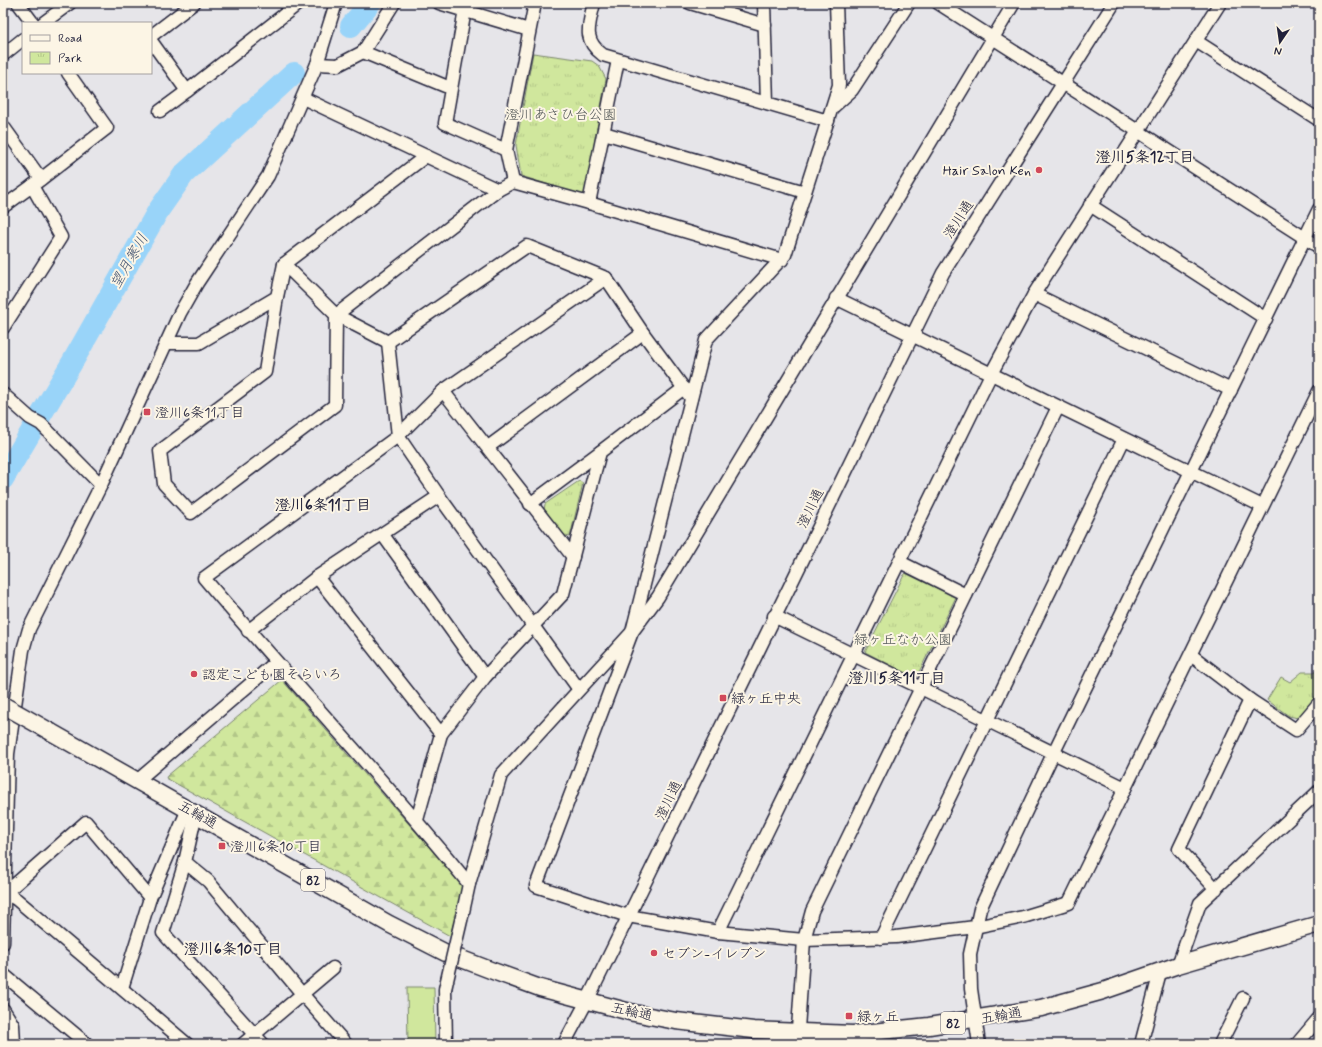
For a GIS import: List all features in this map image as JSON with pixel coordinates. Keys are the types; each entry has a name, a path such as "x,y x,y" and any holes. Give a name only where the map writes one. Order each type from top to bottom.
{"main road":[{"name":"五輪通","path":"3,705 138,780 390,924 446,953 540,988 587,1001 676,1021 753,1030 797,1038 853,1034 975,1020 1041,1008 1160,972 1178,965 1314,926"}],"street":[{"path":"18,3 32,22"},
{"path":"44,22 70,3"},
{"path":"152,35 194,3"},
{"path":"160,111 299,3"},
{"path":"3,943 5,755 7,729 28,629 101,485 180,313 197,282 268,176 317,64 336,3"},
{"path":"317,64 338,65 363,52 394,3"},
{"path":"439,3 529,30"},
{"path":"512,182 506,150 535,3"},
{"path":"594,3 588,30 591,43 603,55 767,103 830,115"},
{"path":"690,3 765,25"},
{"path":"764,3 767,103"},
{"path":"836,3 839,85 785,255 782,260 706,340 632,632 536,886 628,916 718,932 804,940 881,938 975,927 1023,917 1070,903 1319,391"},
{"path":"830,115 852,90 909,3"},
{"path":"938,3 1319,247"},
{"path":"446,1044 445,989 469,884 501,775 578,688 632,632 658,597 992,37 1014,3"},
{"name":"澄川通","path":"564,1044 587,1001 912,334 956,249 1114,3"},
{"path":"718,932 991,374 1034,294 1137,130 1220,3"},
{"path":"465,10 445,123 506,150"},
{"path":"3,55 22,40"},
{"path":"1196,41 1319,120"},
{"path":"152,42 187,91"},
{"path":"363,52 450,88"},
{"path":"589,203 618,60"},
{"path":"3,207 107,128 69,74"},
{"path":"303,98 498,190"},
{"path":"3,328 60,237 36,183 4,130"},
{"path":"604,134 805,192"},
{"path":"336,315 336,405 191,513 164,484 160,451 265,372 284,264 426,156"},
{"path":"336,315 498,190 512,182 782,260"},
{"path":"1090,205 1266,319"},
{"path":"979,1044 975,1020 970,954 975,927 987,890 1319,209"},
{"path":"388,342 527,246 606,278 643,334 691,398"},
{"path":"284,264 336,315 388,342"},
{"path":"469,884 417,820 248,631 204,578 398,436 443,391 606,278"},
{"path":"1034,294 1231,390"},
{"path":"166,343 199,343 277,297"},
{"path":"836,298 1262,506"},
{"path":"488,447 643,334"},
{"path":"388,342 398,436 439,496 578,688"},
{"path":"530,504 684,388"},
{"path":"443,391 573,557"},
{"path":"3,394 30,418 41,424 101,485"},
{"path":"797,1038 804,940 812,911 1058,407"},
{"path":"881,938 1124,439"},
{"path":"417,820 441,734 485,677 563,594 600,452"},
{"path":"248,631 318,577 383,535 439,496"},
{"path":"383,535 485,677"},
{"path":"900,562 966,594"},
{"path":"318,577 441,734"},
{"path":"774,616 1125,788"},
{"path":"1191,655 1250,700 1296,730 1319,703"},
{"path":"138,780 276,662"},
{"path":"1216,889 1179,849 1250,700"},
{"path":"1178,965 1200,903 1319,791"},
{"path":"122,988 150,898 192,811"},
{"path":"192,811 185,862 163,933 263,1044"},
{"path":"4,894 86,822 150,898"},
{"path":"185,862 208,881 346,1044"},
{"path":"4,894 16,899 187,1044"},
{"path":"243,1044 303,995 333,968"},
{"path":"1141,1044 1160,972"},
{"path":"3,974 87,1044"},
{"path":"1220,1044 1243,998"},
{"path":"3,1009 13,1025 14,1044"},
{"path":"1297,1044 1319,1018"}],"green space":[{"name":"澄川あさひ台公園","path":"533,53 592,61 599,66 606,79 585,196 521,176 516,145"},
{"path":"579,481 583,483 570,537 565,536 544,510 545,504"},
{"name":"緑ヶ丘なか公園","path":"905,573 956,597 916,678 865,652"},
{"path":"1302,672 1319,672 1319,697 1302,719 1289,716 1267,700 1281,677 1290,682"},
{"path":"282,680 459,881 463,889 450,936 166,778"},
{"path":"407,987 434,987 435,1044 408,1044"}],"waterway":[{"name":"望月寒川","path":"351,26 370,3"},
{"name":"望月寒川","path":"3,479 73,361 158,211 184,174 294,73"}],"place":[{"name":"Hair Salon Ken","path":"1039,170"},
{"name":"澄川6条11丁目","path":"147,412"},
{"name":"認定こども園そらいろ","path":"194,674"},
{"name":"緑ヶ丘中央","path":"723,698"},
{"name":"澄川6条10丁目","path":"222,846"},
{"name":"セブン-イレブン","path":"654,953"},
{"name":"緑ヶ丘","path":"849,1016"}],"district":[{"name":"澄川5条12丁目","path":"1145,157"},
{"name":"澄川6条11丁目","path":"323,505"},
{"name":"澄川5条11丁目","path":"897,678"},
{"name":"澄川6条10丁目","path":"233,949"}]}
